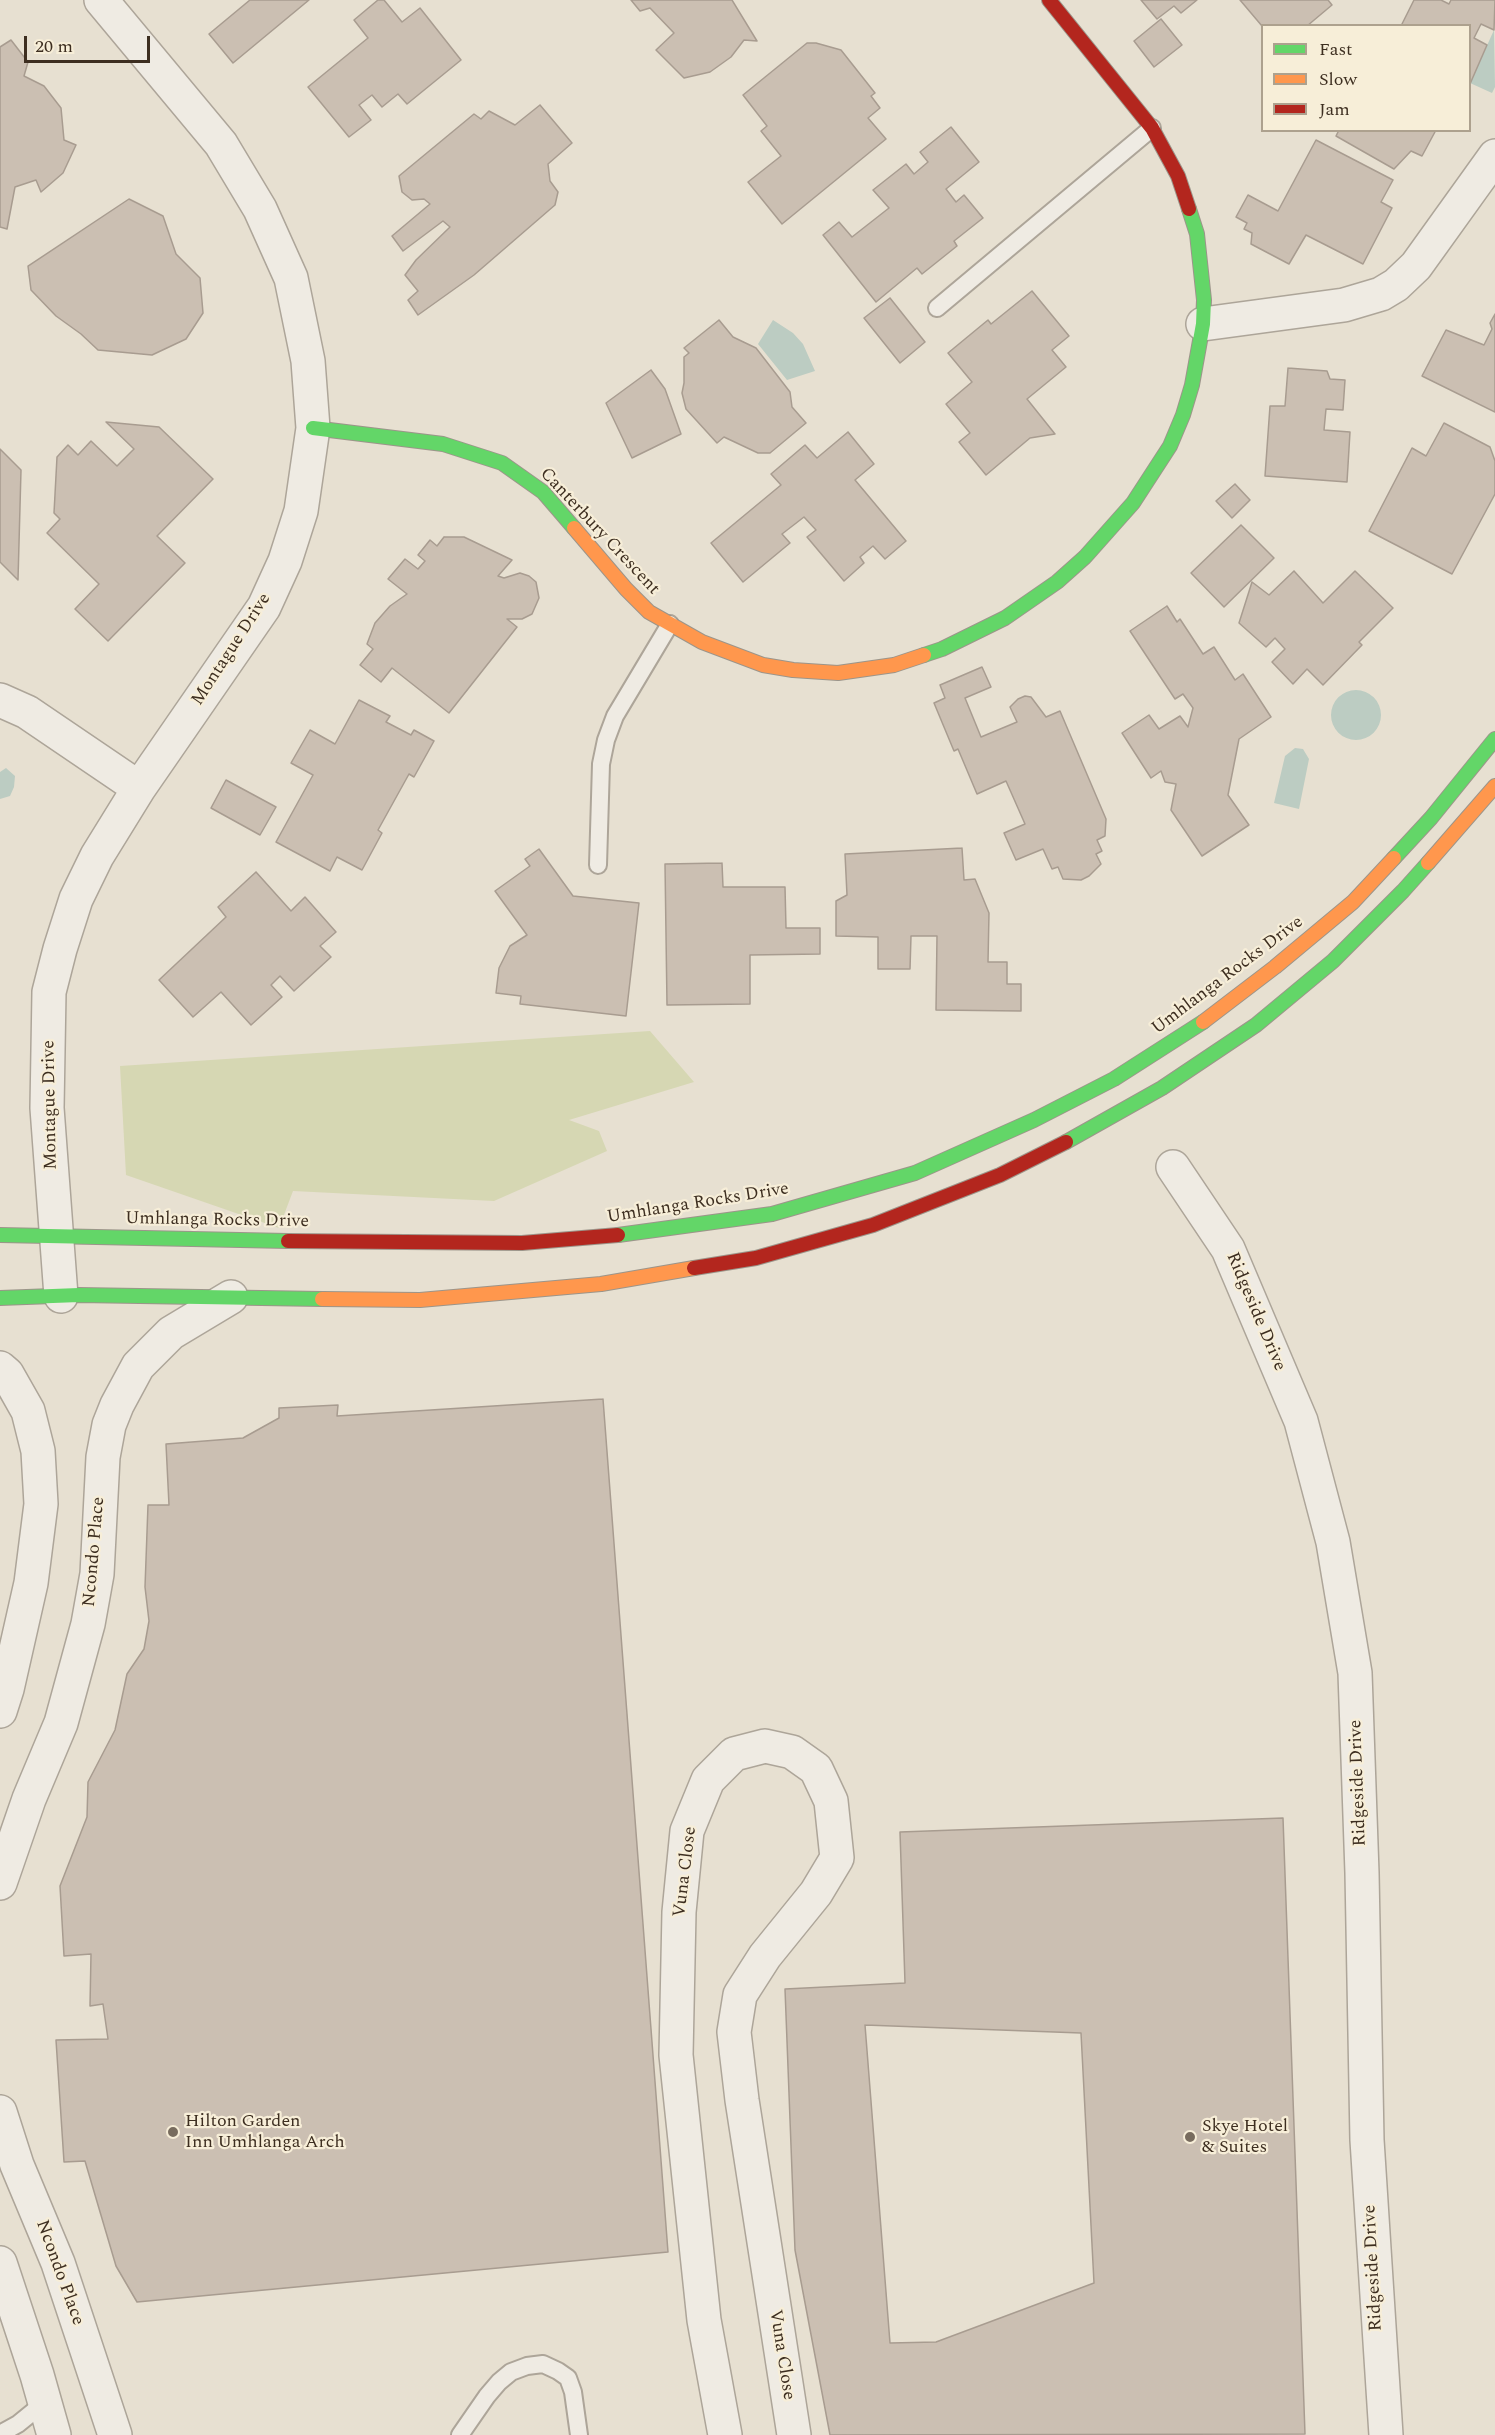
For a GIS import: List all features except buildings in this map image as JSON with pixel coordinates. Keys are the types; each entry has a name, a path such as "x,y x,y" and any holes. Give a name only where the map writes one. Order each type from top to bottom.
{"main road":[{"name":"Canterbury Crescent","path":"313,428 443,444 502,464 543,492 626,589 649,612 702,642 763,665 838,673 867,670 904,662 942,649 1005,618 1057,582 1085,557 1133,502 1148,480 1170,446 1183,415 1194,377 1203,324 1204,300 1197,234 1178,176 1140,110 1049,0"},
{"name":"Umhlanga Rocks Drive","path":"0,1235 394,1243 533,1242 631,1234 772,1214 915,1173 1034,1120 1114,1079 1198,1026 1275,968 1353,902 1431,818 1495,740"},
{"path":"0,1298 61,1296 420,1300 601,1284 756,1258 873,1225 999,1175 1096,1128 1162,1088 1256,1025 1333,961 1403,891 1495,786"}],"street":[{"name":"Montague Drive","path":"61,1296 47,1108 49,992 76,899 97,855 139,788 264,606 285,561 301,511 313,428 308,361 291,278 260,209 221,144 101,0"},
{"path":"1203,324 1344,305 1381,294 1396,285 1416,266 1495,156"},
{"path":"0,700 27,712 139,788"},
{"name":"Ridgeside Drive","path":"1173,1167 1228,1249 1301,1421 1333,1542 1353,1662 1362,1873 1367,2140 1386,2435"},
{"name":"Ncondo Place","path":"0,1883 29,1799 61,1723 88,1624 97,1574 103,1457 109,1425 138,1366 171,1333 231,1297"},
{"path":"0,1368 7,1374 28,1412 38,1451 41,1504 31,1583 0,1711"},
{"name":"Vuna Close","path":"725,2435 704,2320 676,2055 679,1912 687,1831 708,1780 734,1754 765,1746 792,1752 816,1769 831,1801 837,1858 816,1893 765,1956 740,1995 734,2032 742,2100 794,2435"},
{"name":"Ncondo Place","path":"0,2112 18,2165 58,2263 115,2435"},
{"path":"0,2263 54,2435"}],"lane":[{"path":"937,308 1152,128"},
{"path":"598,865 601,764 606,740 615,716 670,624"},
{"path":"460,2435 499,2382 511,2372 527,2366 543,2364 568,2378 573,2392 579,2435"},
{"path":"0,2434 18,2424 45,2402"}],"green space":[{"path":"650,1031 694,1082 569,1120 599,1131 607,1151 494,1201 293,1191 279,1228 126,1175 120,1066"}],"shaded area":[{"path":"1494,30 1495,87 1492,93 1471,83"},
{"path":"773,320 793,333 803,344 815,371 787,380 758,344"},
{"path":"1356,690 1365,692 1376,701 1381,715 1379,724 1370,735 1356,740 1347,738 1336,729 1331,715 1333,706 1342,695"},
{"path":"1295,748 1303,749 1309,759 1299,809 1274,803 1285,756"},
{"path":"6,768 15,776 14,787 10,796 0,799 0,772"}],"traffic: fast":[{"path":"924,655 942,649 1005,618 1057,582 1085,557 1133,503 1170,446 1192,385 1203,324 1204,300 1197,234 1189,209"},
{"path":"313,428 443,444 502,463 543,492 574,528"},
{"path":"1394,858 1431,818 1495,739"},
{"path":"1066,1142 1162,1088 1256,1025 1333,961 1428,863"},
{"path":"618,1235 772,1214 915,1173 1034,1120 1114,1079 1203,1022"},
{"path":"0,1235 288,1241"},
{"path":"0,1298 79,1295 322,1299"}],"traffic: slow":[{"path":"574,528 626,589 649,612 702,642 763,665 838,673 894,665 924,655"},
{"path":"1428,863 1495,786"},
{"path":"1203,1022 1275,967 1353,902 1394,858"},
{"path":"322,1299 420,1300 601,1284 694,1268"}],"traffic: jam":[{"path":"1049,0 1152,128 1178,176 1189,209"},
{"path":"694,1268 756,1258 873,1225 1000,1175 1066,1142"},
{"path":"288,1241 522,1243 618,1235"}],"place":[{"name":"Hilton Garden Inn Umhlanga Arch","path":"173,2132"},
{"name":"Skye Hotel & Suites","path":"1190,2137"}]}
